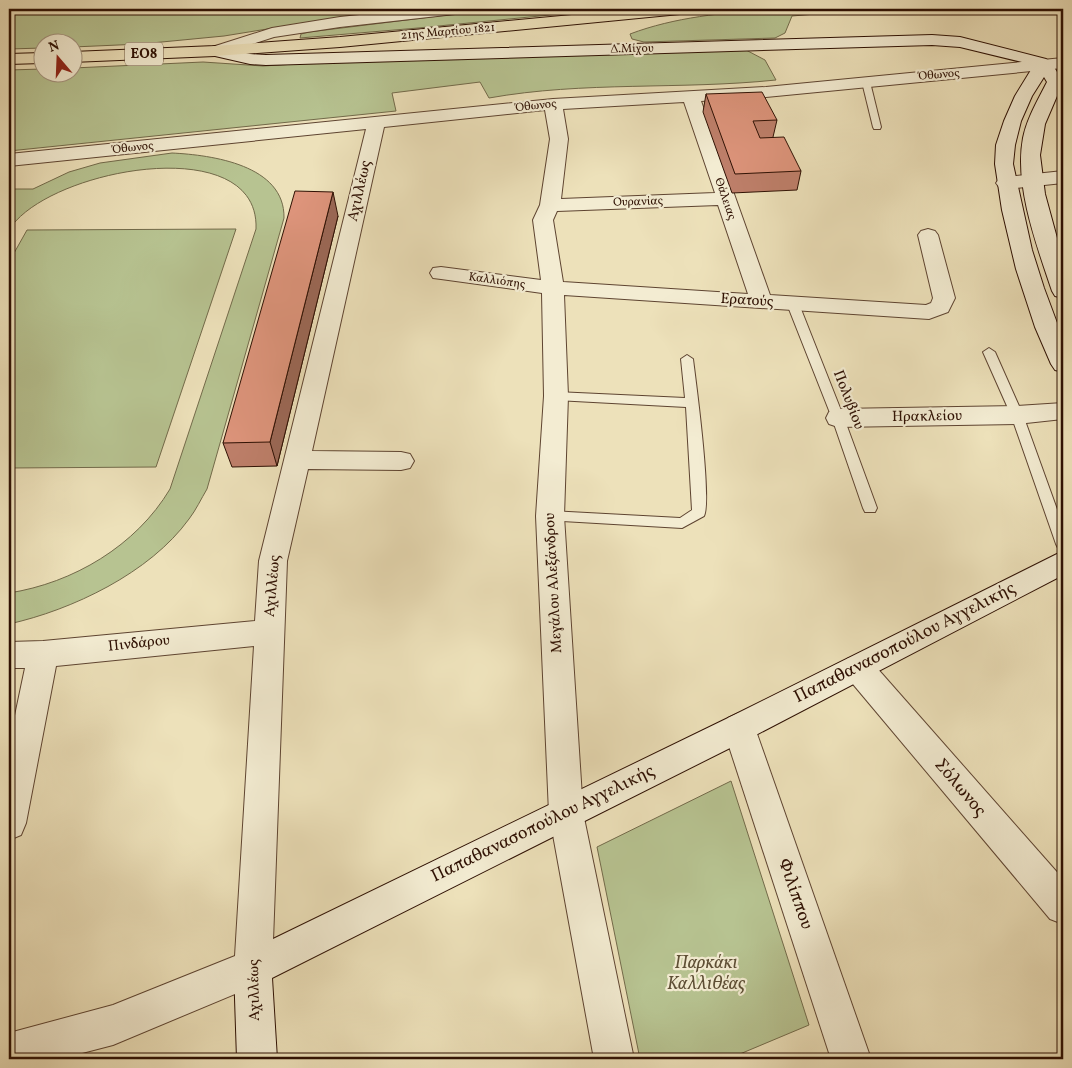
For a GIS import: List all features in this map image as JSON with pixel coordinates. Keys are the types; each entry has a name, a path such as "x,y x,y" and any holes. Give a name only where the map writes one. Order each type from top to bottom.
{"main road":[{"name":"21ης Μαρτίου 1821","path":"215,51 340,42 680,9"},
{"name":"ΕΟ8","path":"82,57 215,51"},
{"path":"9,59 32,58"}],"street":[{"path":"215,51 272,33 340,22 455,9"},
{"name":"Δ.Μίχου","path":"215,51 250,59 266,60 932,40 960,42 1054,64"},
{"path":"1054,64 1054,82 1038,118 1032,140 1030,169 1046,241 1063,292"},
{"path":"1054,64 1032,80 1015,115 1004,157 1006,183 1022,257 1043,319 1063,364"},
{"name":"Όθωνος","path":"9,160 376,124 553,104 766,92 1054,64"},
{"name":"Θάλειας","path":"691,96 760,302"},
{"name":"Μεγάλου Αλεξάνδρου","path":"553,104 559,139 550,205 543,220 552,288 556,396 550,516 566,812 614,1059"},
{"name":"Αχιλλέως","path":"257,1059 253,968 273,561 376,124"},
{"path":"1006,183 1063,177"},
{"name":"Ουρανίας","path":"550,205 725,199"},
{"name":"Ερατούς","path":"552,288 929,312 940,307 944,298 928,235"},
{"name":"Καλλιόπης","path":"441,273 552,288"},
{"name":"Ηρακλείου","path":"838,418 1017,415 1063,411"},
{"path":"296,460 401,460"},
{"name":"Παπαθανασοπούλου Αγγελικής","path":"9,1053 113,1025 253,968 739,728 1063,562"},
{"name":"Πινδάρου","path":"9,655 44,654 269,632"},
{"path":"9,823 44,654"},
{"name":"Σόλωνος","path":"858,668 1063,906"},
{"name":"Φιλίππου","path":"739,728 851,1059"}],"lane":[{"path":"866,82 877,127"},
{"name":"Πολυβίου","path":"793,304 838,418 870,508"},
{"path":"989,352 1017,415 1063,544"},
{"path":"550,516 682,523 699,512 699,490 687,359"},
{"path":"556,396 692,403"}],"green space":[{"path":"9,9 409,9 360,14 224,36 141,44 82,47 82,32 32,32 32,48 9,49"},
{"path":"496,9 611,9 300,38 301,34 309,32"},
{"path":"771,9 874,9 792,16 785,33 775,38 644,42 632,39 630,34 664,23 717,14"},
{"path":"746,50 765,60 776,80 704,85 560,89 489,98 480,82 392,93 396,111 9,151 9,70 32,69 32,82 82,82 82,68 203,62 263,66 377,59"},
{"path":"172,153 225,160 243,166 260,175 273,186 281,200 284,218 207,489 192,516 173,538 132,572 83,599 33,618 9,624 9,593 56,581 101,559 140,528 170,489 256,229 248,198 224,178 189,169 148,169 104,177 64,190 30,208 9,230 9,189 33,189 69,172 100,163"},
{"path":"236,229 156,467 9,468 9,262 27,230"},
{"name":"Παρκάκι Καλλιθέας","path":"731,781 809,1025 728,1059 640,1059 597,847"}],"building":[{"path":"762,92 777,120 753,121 760,138 784,137 801,171 735,174 706,94"},
{"path":"295,191 333,192 270,442 223,443"}]}
